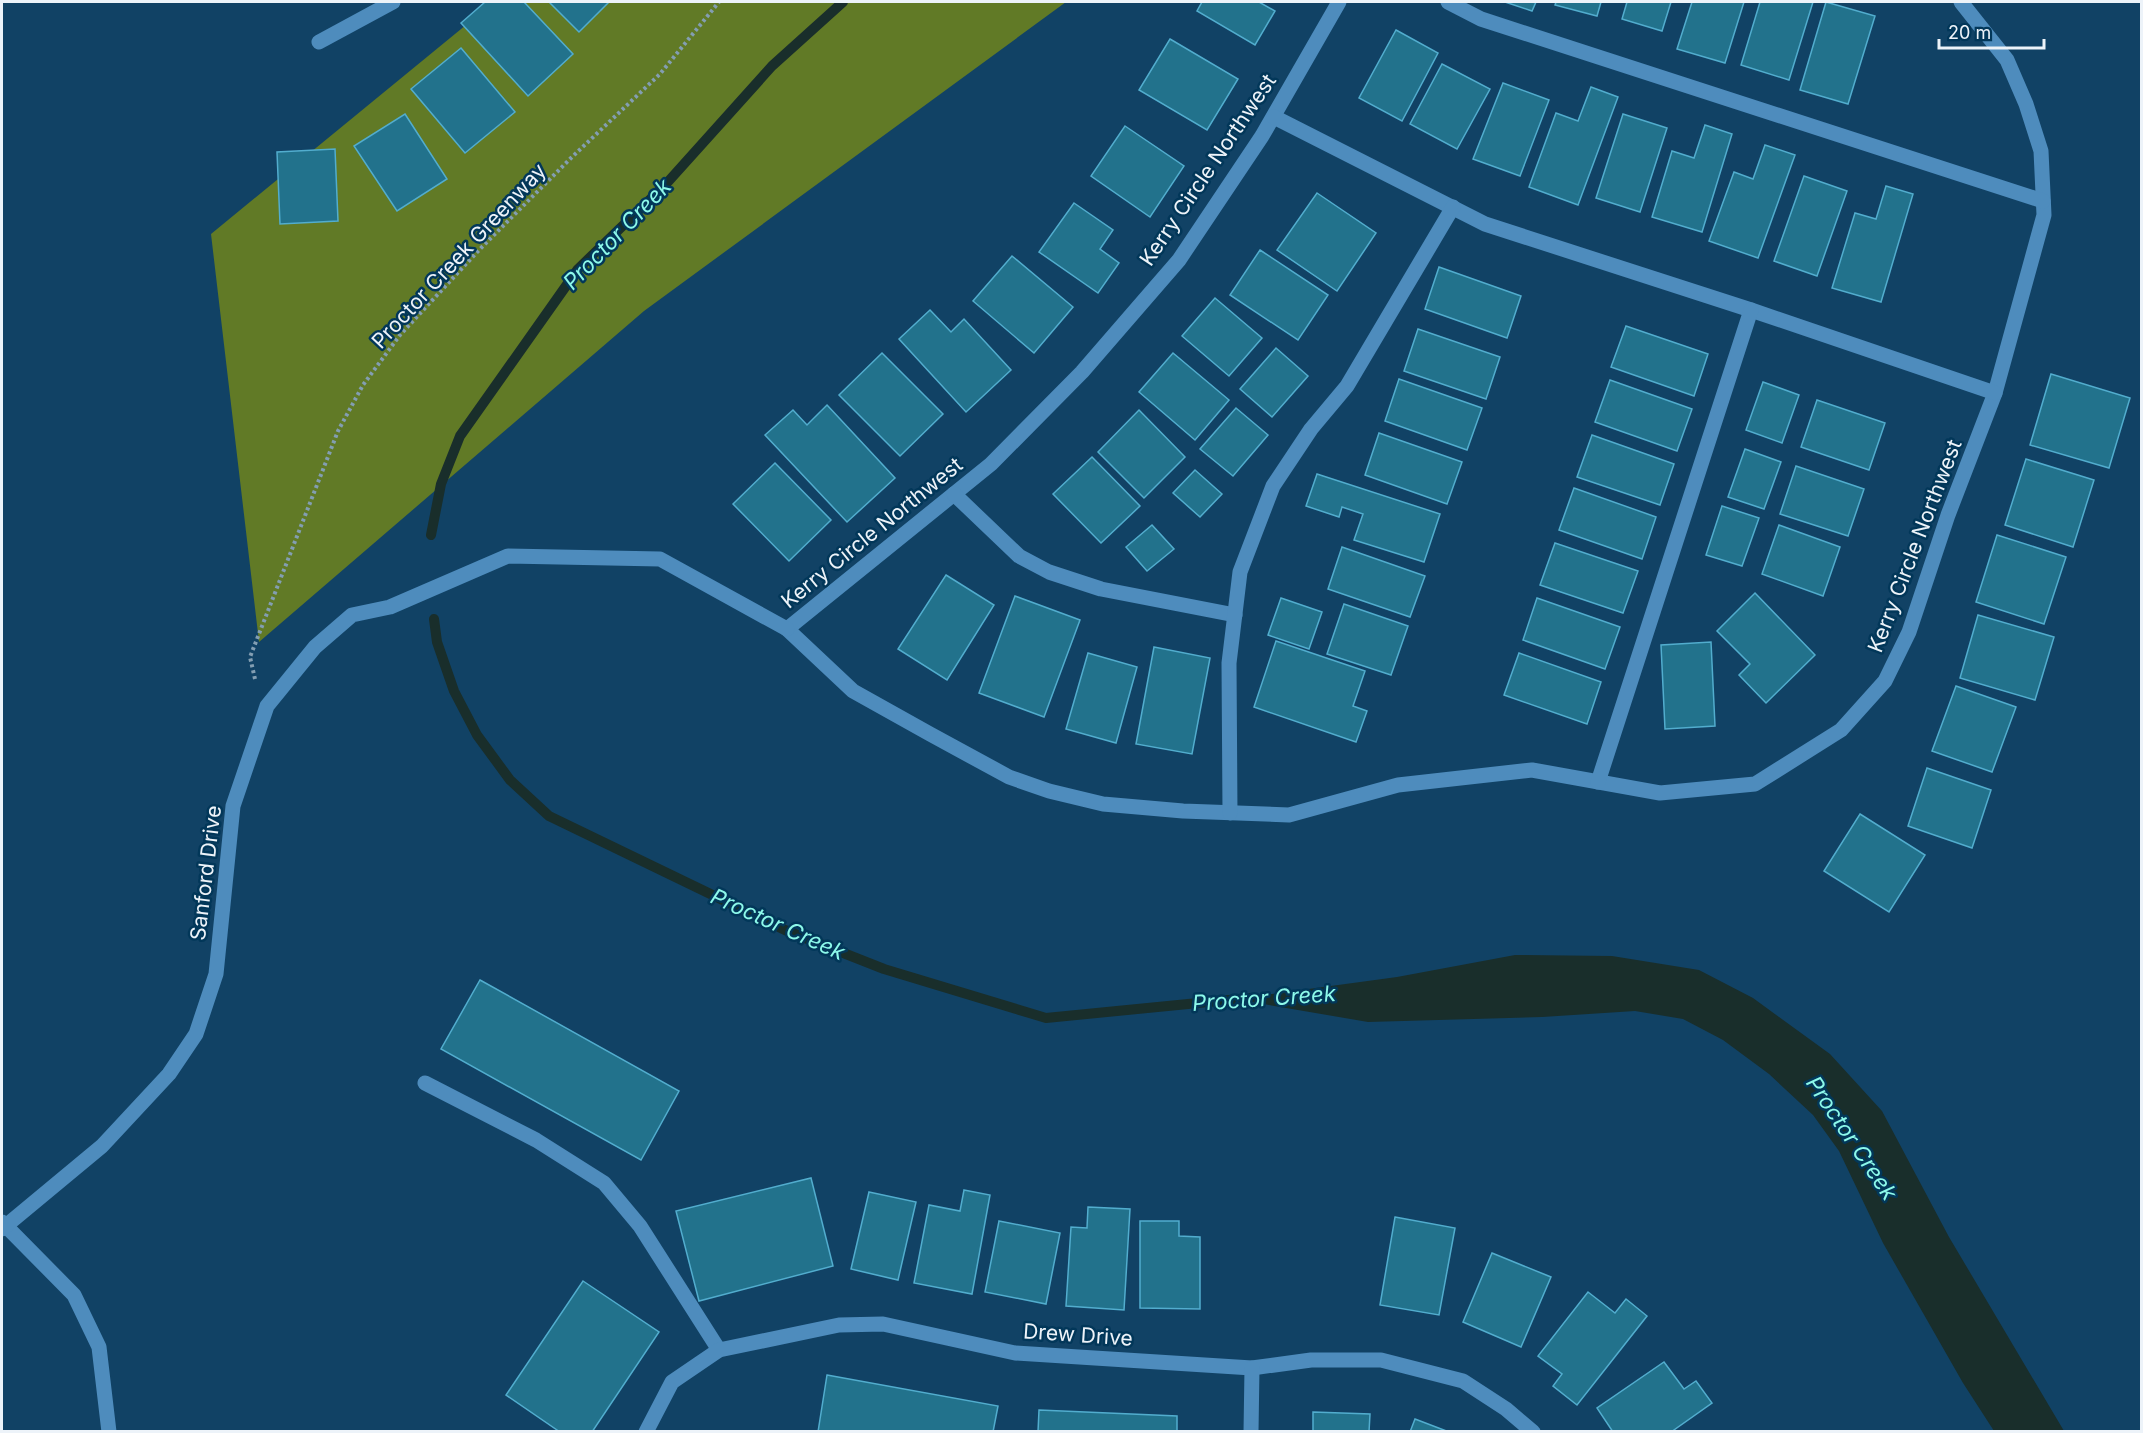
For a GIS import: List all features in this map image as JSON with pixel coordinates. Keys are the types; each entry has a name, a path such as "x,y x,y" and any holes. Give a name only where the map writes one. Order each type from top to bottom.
{"street":[{"path":"320,42 393,2"},
{"name":"Kerry Circle Northwest","path":"1339,2 1274,117 1179,260 1082,372 991,464 787,629 853,691 1009,777 1049,791 1103,804 1289,815 1398,785 1532,770 1660,793 1755,784 1841,730 1885,681 1909,632 1948,515 1995,393 2044,215 2041,151 2026,104 2007,60 1961,2"},
{"path":"1448,2 1480,19 2043,201"},
{"path":"1274,117 1485,224 1751,310 1995,393"},
{"path":"1230,813 1229,663 1240,572 1273,486 1311,429 1347,386 1453,207"},
{"path":"1598,782 1751,310"},
{"path":"954,494 1019,556 1049,572 1101,589 1235,615"},
{"name":"Sanford Drive","path":"3,1225 102,1146 169,1074 196,1034 216,974 233,806 267,706 315,647 352,615 390,608 508,556 660,559 787,629"},
{"path":"425,1083 536,1140 604,1183 639,1226 719,1350"},
{"path":"3,1225 75,1295 99,1347 109,1431"},
{"name":"Drew Drive","path":"646,1431 672,1382 719,1350 839,1325 883,1324 1016,1353 1252,1368 1311,1360 1381,1360 1463,1381 1506,1409 1533,1431"},
{"path":"1251,1431 1252,1368"}],"path":[{"name":"Proctor Creek Greenway","path":"267,706 254,677 250,657 338,431 363,386 400,335 562,166 660,74 719,2"}],"green space":[{"path":"494,2 1066,2 644,311 259,642 211,234"}],"water":[{"path":"1515,955 1612,956 1699,970 1753,998 1830,1054 1882,1111 1949,1237 2064,1431 1994,1431 1963,1383 1883,1243 1839,1151 1813,1115 1769,1074 1723,1040 1683,1019 1635,1011 1542,1017 1368,1022 1234,999 1397,977"}],"building":[{"path":"485,2 524,2 573,54 528,96 461,23"},
{"path":"549,2 609,2 579,32"},
{"path":"1202,2 1259,2 1275,11 1255,45 1197,11"},
{"path":"1505,2 1536,2 1532,11"},
{"path":"1556,2 1601,2 1597,16 1555,5"},
{"path":"1627,2 1671,2 1662,31 1622,19"},
{"path":"1692,2 1744,2 1725,63 1677,49"},
{"path":"1760,2 1813,2 1789,80 1741,65"},
{"path":"1826,2 1875,16 1848,104 1800,90"},
{"path":"1396,30 1438,53 1402,121 1359,98"},
{"path":"1170,39 1238,79 1207,130 1139,90"},
{"path":"461,48 515,112 465,153 411,89"},
{"path":"1442,64 1490,89 1457,149 1410,124"},
{"path":"1503,83 1549,100 1520,176 1473,159"},
{"path":"1591,87 1618,97 1578,205 1529,187 1556,113 1578,121"},
{"path":"405,114 447,179 397,211 354,146"},
{"path":"1623,114 1667,128 1640,212 1596,198"},
{"path":"1705,125 1732,134 1702,232 1652,217 1672,151 1694,158"},
{"path":"1125,126 1184,166 1150,217 1091,176"},
{"path":"1765,145 1795,155 1758,258 1709,241 1734,172 1753,179"},
{"path":"335,149 338,221 280,224 277,152"},
{"path":"1804,176 1847,191 1817,276 1774,261"},
{"path":"1886,186 1913,194 1881,302 1832,288 1855,213 1876,219"},
{"path":"1317,193 1376,233 1337,291 1277,250"},
{"path":"1074,203 1113,230 1100,249 1119,263 1098,293 1039,252"},
{"path":"1260,250 1328,295 1298,340 1230,295"},
{"path":"1012,256 1073,307 1034,353 973,301"},
{"path":"1439,267 1521,296 1507,338 1425,309"},
{"path":"1215,298 1262,338 1229,376 1182,336"},
{"path":"930,310 951,332 964,319 1011,370 966,412 899,339"},
{"path":"1626,326 1708,354 1694,396 1611,367"},
{"path":"1418,329 1500,357 1486,399 1404,371"},
{"path":"1276,348 1308,376 1272,417 1240,389"},
{"path":"882,353 943,414 900,456 839,395"},
{"path":"1173,353 1229,400 1195,440 1139,392"},
{"path":"2051,374 2130,398 2109,468 2030,445"},
{"path":"1399,379 1482,408 1467,450 1385,421"},
{"path":"1610,380 1692,409 1677,451 1595,422"},
{"path":"1763,382 1799,395 1782,443 1746,430"},
{"path":"1817,400 1885,423 1869,470 1801,447"},
{"path":"827,405 895,478 847,522 765,435 793,410 807,425"},
{"path":"1236,408 1268,435 1233,476 1200,449"},
{"path":"1139,410 1185,457 1144,498 1098,452"},
{"path":"1379,433 1462,462 1447,504 1365,475"},
{"path":"1592,435 1674,464 1660,505 1577,477"},
{"path":"1745,449 1781,462 1764,509 1728,497"},
{"path":"1092,457 1140,506 1101,543 1053,494"},
{"path":"2026,459 2094,480 2073,547 2005,525"},
{"path":"775,463 831,520 789,561 733,504"},
{"path":"1796,466 1864,489 1848,536 1780,514"},
{"path":"1195,470 1222,494 1200,517 1173,493"},
{"path":"1317,474 1440,514 1424,562 1354,540 1363,514 1342,507 1339,517 1306,506"},
{"path":"1574,488 1656,517 1642,559 1559,530"},
{"path":"1722,506 1759,518 1742,566 1706,555"},
{"path":"1152,525 1174,549 1147,571 1126,547"},
{"path":"1779,525 1840,547 1823,596 1762,574"},
{"path":"1997,535 2066,557 2044,624 1976,602"},
{"path":"1555,543 1638,571 1623,613 1540,585"},
{"path":"1342,547 1425,576 1410,617 1328,589"},
{"path":"946,575 994,605 947,680 898,649"},
{"path":"1755,593 1815,655 1766,703 1739,675 1750,664 1717,631"},
{"path":"1015,596 1080,620 1044,717 979,693"},
{"path":"1281,598 1322,612 1309,649 1268,635"},
{"path":"1537,598 1620,627 1605,669 1523,640"},
{"path":"1344,604 1408,626 1391,675 1327,654"},
{"path":"1978,615 2054,637 2035,700 1960,678"},
{"path":"1276,641 1365,671 1353,706 1367,711 1356,742 1254,707"},
{"path":"1711,642 1715,726 1665,729 1661,645"},
{"path":"1154,647 1210,658 1192,754 1136,744"},
{"path":"1088,653 1137,667 1116,743 1066,729"},
{"path":"1519,653 1601,682 1587,724 1504,695"},
{"path":"1956,686 2016,707 1992,772 1932,751"},
{"path":"1927,768 1991,790 1972,848 1908,826"},
{"path":"1860,814 1925,855 1889,912 1824,871"},
{"path":"480,980 679,1091 641,1160 441,1049"},
{"path":"811,1178 833,1266 699,1301 676,1211"},
{"path":"964,1190 990,1195 972,1294 914,1283 929,1205 960,1211"},
{"path":"869,1192 916,1202 898,1280 851,1269"},
{"path":"1088,1207 1130,1209 1124,1310 1066,1306 1071,1227 1087,1228"},
{"path":"1395,1217 1455,1228 1439,1315 1380,1305"},
{"path":"999,1221 1060,1233 1046,1304 985,1292"},
{"path":"1140,1221 1179,1221 1179,1236 1200,1237 1200,1309 1140,1308"},
{"path":"1492,1253 1551,1277 1521,1347 1463,1322"},
{"path":"583,1281 659,1332 592,1432 560,1432 506,1395"},
{"path":"1588,1292 1615,1313 1626,1299 1647,1316 1577,1405 1553,1386 1562,1374 1538,1356"},
{"path":"1664,1362 1684,1389 1696,1381 1712,1403 1671,1432 1613,1432 1597,1408"},
{"path":"827,1375 998,1406 993,1432 818,1432"},
{"path":"1039,1410 1177,1416 1177,1432 1038,1432"},
{"path":"1313,1412 1370,1414 1369,1432 1313,1432"},
{"path":"1415,1419 1449,1432 1410,1432"}],"waterway":[{"name":"Proctor Creek","path":"431,535 441,484 460,436 578,269 666,184 772,66 843,2"},
{"name":"Proctor Creek","path":"434,619 437,642 454,691 477,735 510,780 549,816 785,930 884,969 1046,1018 1249,998"}]}
